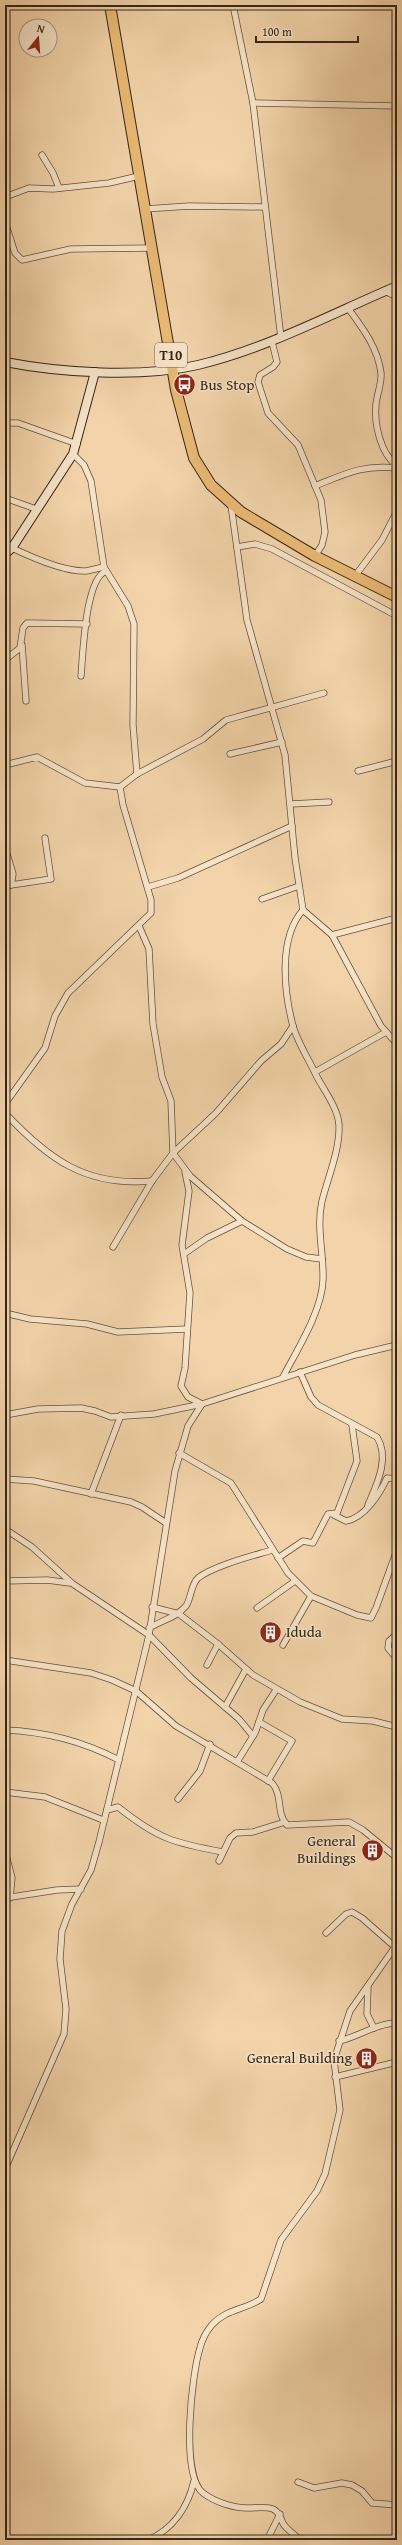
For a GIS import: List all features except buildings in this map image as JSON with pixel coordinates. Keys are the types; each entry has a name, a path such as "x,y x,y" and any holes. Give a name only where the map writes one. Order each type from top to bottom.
{"highway":[{"name":"T10","path":"110,5 173,369 181,412 194,458 211,485 231,505 315,556 397,597"}],"street":[{"path":"233,5 253,103 281,338"},
{"path":"253,103 397,106"},
{"path":"42,155 59,188"},
{"path":"5,197 29,188 59,188 109,183 139,176"},
{"path":"145,209 188,206 265,207"},
{"path":"5,222 15,253 22,260 71,249 153,248"},
{"path":"5,362 61,371 95,372 173,369 205,363 272,342 397,286"},
{"path":"385,291 397,297"},
{"path":"348,308 371,342 380,368 381,378 376,417 385,451 397,467"},
{"path":"272,342 277,362 273,367 258,378 261,395 271,418 294,439 302,452 316,486 323,510 325,532 322,546 315,556"},
{"path":"5,554 73,454 77,444 95,372"},
{"path":"5,423 18,423 77,444"},
{"path":"73,454 84,465 91,481 105,569 128,606 135,632 132,726 137,774"},
{"path":"316,486 351,470 375,467 397,467"},
{"path":"5,498 36,509"},
{"path":"231,505 247,620 282,742 291,804 292,826 303,910 332,935 386,1032 397,1044"},
{"path":"354,576 382,540 397,511"},
{"path":"237,547 255,544 272,549 397,616"},
{"path":"9,549 73,570 86,571 105,569"},
{"path":"81,676 87,624 96,581 105,569"},
{"path":"26,700 22,645 23,628 27,623 87,624"},
{"path":"5,660 22,645"},
{"path":"5,765 38,757 85,783 120,787 137,774 207,736 226,720 324,694"},
{"path":"230,754 282,742"},
{"path":"358,771 397,762"},
{"path":"5,1104 45,1048 60,1005 68,993 94,966 139,926 151,913 148,887 121,797 120,787"},
{"path":"291,804 329,802"},
{"path":"148,887 178,878 292,826"},
{"path":"8,886 51,878 45,838"},
{"path":"5,847 13,874 8,886"},
{"path":"262,899 299,886"},
{"path":"283,1377 296,1355 322,1292 322,1202 338,1142 339,1123 293,1026 285,955 295,919 303,910"},
{"path":"332,935 397,918"},
{"path":"139,926 149,949 153,1024 162,1077 171,1101 173,1154 183,1168 206,1192 242,1221 286,1249 306,1257 322,1259"},
{"path":"113,1247 152,1181 173,1154 216,1113 261,1061 281,1044 293,1026"},
{"path":"315,1072 386,1032"},
{"path":"5,1113 36,1142 77,1171 108,1181 152,1181"},
{"path":"183,1168 189,1191 182,1245 190,1288 182,1391 191,1399 202,1404"},
{"path":"184,1254 207,1238 242,1221"},
{"path":"5,1313 30,1319 87,1324 118,1332 187,1329"},
{"path":"5,1415 38,1409 81,1408 95,1410 111,1417 121,1415 154,1414 202,1404 355,1355 397,1345"},
{"path":"300,1372 311,1397 318,1405 352,1425 377,1437 381,1444 382,1465 368,1505"},
{"path":"5,2169 64,2034 66,2009 60,1958 60,1941 66,1916 91,1870 103,1820 107,1810 149,1635 152,1607 179,1453 188,1426 202,1404"},
{"path":"91,1494 121,1415"},
{"path":"334,1515 357,1461 352,1425"},
{"path":"179,1453 231,1483 272,1550 294,1582 311,1596 357,1615 371,1618 397,1550"},
{"path":"5,1478 34,1480 137,1504 166,1524"},
{"path":"278,1558 304,1540 313,1543 328,1514 348,1521 368,1505 382,1491 388,1478 397,1479"},
{"path":"5,1530 32,1546 73,1584 149,1635 164,1653 225,1707 253,1736"},
{"path":"149,1628 178,1614 186,1606 197,1579 235,1562 272,1550"},
{"path":"5,1582 47,1580 73,1584"},
{"path":"257,1608 294,1582"},
{"path":"283,1645 311,1596"},
{"path":"152,1607 178,1614 218,1644 246,1669 276,1690 342,1719 379,1722 397,1727"},
{"path":"397,1634 389,1641 388,1648 397,1659"},
{"path":"207,1665 218,1644"},
{"path":"5,1660 90,1672 136,1691 176,1726 210,1744 268,1781 278,1793 285,1822"},
{"path":"225,1707 246,1669"},
{"path":"237,1762 253,1736 263,1710 276,1690"},
{"path":"259,1722 292,1741 268,1781"},
{"path":"5,1730 54,1735 97,1749 119,1760"},
{"path":"178,1799 200,1770 210,1744"},
{"path":"5,1792 45,1797 103,1820"},
{"path":"110,1798 118,1807 145,1829 175,1843 223,1852"},
{"path":"107,1810 118,1807"},
{"path":"219,1861 230,1838 236,1833 253,1832 285,1822 296,1826 349,1822 363,1830 397,1858"},
{"path":"5,1850 12,1878 8,1898 48,1891 81,1889"},
{"path":"300,2540 284,2525 280,2514 272,2509 242,2508 222,2503 201,2492 194,2481 190,2469 189,2440 200,2347 208,2330 219,2318 227,2312 261,2299 281,2240 322,2183 340,2110 334,2060 339,2041 353,2006 396,1946 362,1918 352,1912 344,1916 326,1933"},
{"path":"368,1986 367,2014 374,2028"},
{"path":"339,2041 352,2039 374,2028 397,2023"},
{"path":"335,2077 397,2062"},
{"path":"148,2540 168,2528 179,2516 191,2496 194,2481"},
{"path":"298,2482 314,2488 342,2483 352,2485 362,2491 372,2503 397,2505"},
{"path":"268,2540 280,2514"}],"place":[{"name":"Bus Stop","path":"184,385"},
{"name":"Iduda","path":"270,1632"},
{"name":"General Buildings","path":"372,1850"},
{"name":"General Building","path":"367,2058"}]}
